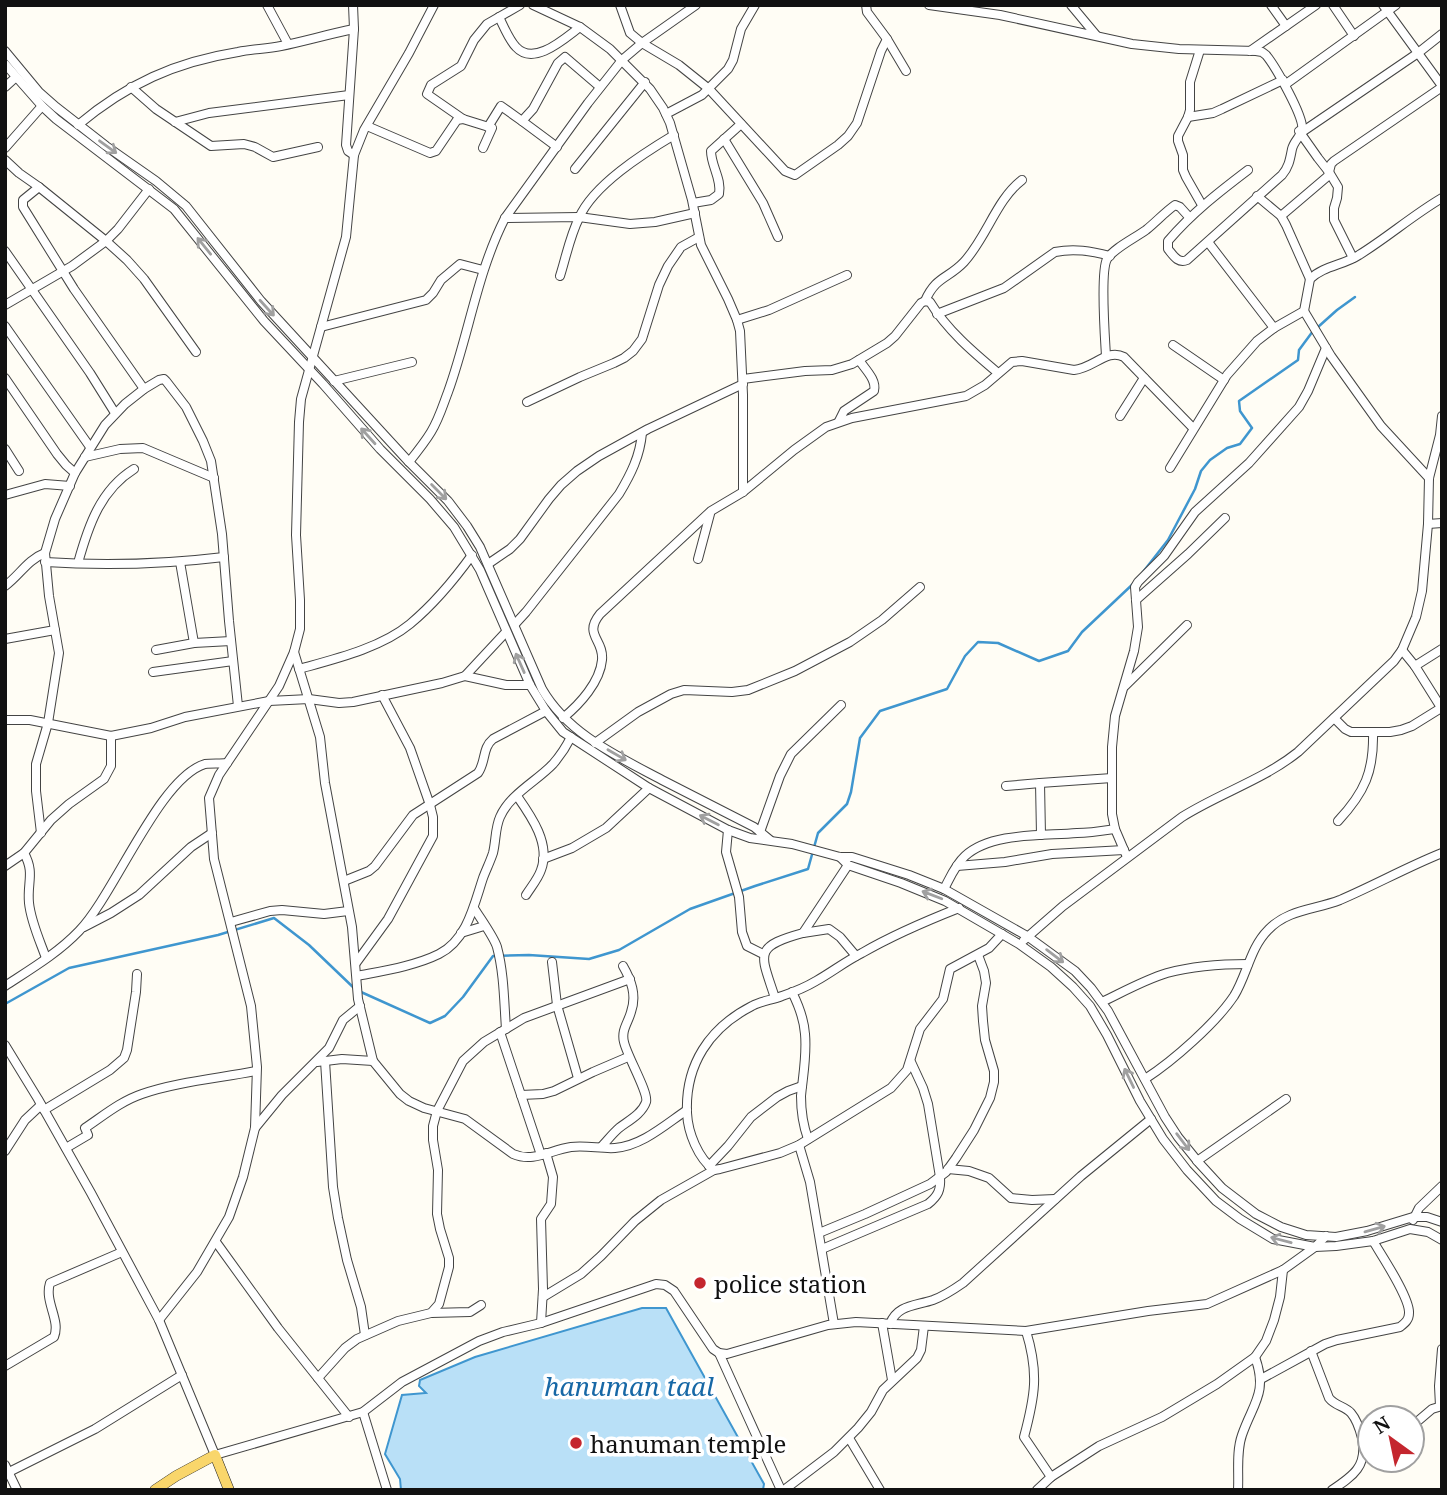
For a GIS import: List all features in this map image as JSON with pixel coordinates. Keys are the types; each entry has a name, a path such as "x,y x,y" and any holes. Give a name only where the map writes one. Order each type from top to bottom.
{"main road":[{"path":"155,1490 215,1455 229,1490"}],"street":[{"path":"267,5 288,44"},
{"path":"353,5 354,29 346,145 348,151 354,155"},
{"path":"159,1320 197,1272 229,1217 255,1128 256,1071 251,1006 214,859 209,797 219,775 279,686 294,652 300,629 296,535 301,399 346,237 354,155 367,126 434,5"},
{"path":"483,148 492,128 463,119 427,94 430,85 461,66 474,40 488,24 520,5"},
{"path":"533,5 580,27 622,60 645,82 666,114 693,203 701,245 740,331 743,492"},
{"path":"620,5 630,33 679,65 709,89 785,171 795,175 838,145 857,123 887,39"},
{"path":"409,462 438,418 453,376 483,270 505,218 622,60 696,5"},
{"path":"666,114 702,95 728,69 741,29 755,5"},
{"path":"866,5 867,12 906,71"},
{"path":"929,5 1000,15 1132,44 1200,50 1262,51 1266,55 1284,82 1303,125 1287,169 1187,260 1179,261 1168,249 1168,241 1189,216 1248,170"},
{"path":"1071,5 1098,36"},
{"path":"1271,5 1286,26"},
{"path":"1250,51 1316,5"},
{"path":"1333,5 1353,36"},
{"path":"1188,117 1222,109 1284,82 1353,36 1386,8 1396,5"},
{"path":"1281,216 1324,180 1334,161 1442,87 1386,8"},
{"path":"499,17 516,47 524,53 537,54 550,49 580,27"},
{"path":"79,125 101,106 131,87 195,61 354,29"},
{"path":"1299,130 1418,53 1442,34"},
{"path":"1200,50 1190,82 1190,110 1178,141 1183,156 1183,170 1202,205"},
{"path":"5,51 39,92 56,107 180,200 261,301 448,501 467,526 488,564 542,689 563,718 595,743 773,841"},
{"path":"522,121 533,109 558,63 565,57 600,87"},
{"path":"5,64 42,106 71,131 174,209 264,321 454,527 472,555 530,685 563,732 649,788 728,830 750,838 797,845 840,857 852,857 909,875 944,889 1027,936 1075,971 1102,1002 1166,1117 1197,1161 1222,1188 1256,1214 1281,1227 1306,1235 1336,1237 1413,1217 1427,1217 1442,1222"},
{"path":"5,87 16,77"},
{"path":"575,169 645,82"},
{"path":"131,87 156,109 206,144 215,147 244,144 256,147 273,157 318,147"},
{"path":"174,121 209,113 349,95"},
{"path":"5,148 42,106"},
{"path":"488,127 501,106 557,146"},
{"path":"367,126 430,153 436,151 457,120 463,119"},
{"path":"693,203 712,200 719,194 720,182 711,154 716,146 741,124"},
{"path":"1299,130 1338,187 1334,220 1353,258"},
{"path":"560,276 579,217 590,199 632,162 674,135"},
{"path":"724,139 751,181 778,237"},
{"path":"5,160 106,240 144,279 196,352"},
{"path":"488,564 520,539 561,485 599,456 743,382 805,371 842,368 887,343 920,303 925,301 938,280 965,261 1006,194 1022,180"},
{"path":"39,187 23,200 23,208 144,389"},
{"path":"5,304 63,271 106,240 149,189"},
{"path":"1257,196 1281,216 1293,239 1310,279 1304,311 1326,348 1381,426 1429,478"},
{"path":"1310,279 1320,271 1353,258 1442,198"},
{"path":"1106,356 1104,271 1110,256 1175,205 1189,216"},
{"path":"505,218 579,217 629,224 695,214"},
{"path":"527,402 614,363 633,351 642,339 668,265 681,247 699,237"},
{"path":"1208,242 1274,328"},
{"path":"937,314 1004,288 1055,252 1083,250 1110,256"},
{"path":"5,251 115,413"},
{"path":"321,327 426,300 440,279 460,264 483,270"},
{"path":"737,320 769,310 847,275"},
{"path":"925,301 930,302 937,314 998,373"},
{"path":"1170,468 1237,362 1274,328 1304,311"},
{"path":"5,326 90,447"},
{"path":"1173,345 1224,380"},
{"path":"1126,853 1115,829 1112,814 1112,778 1115,716 1134,651 1138,626 1135,587 1164,556 1195,512 1249,463 1299,407 1326,348"},
{"path":"563,718 586,694 602,661 601,650 593,630 594,622 711,511 743,492 794,450 839,421 966,396 1012,362 1022,360 1080,370 1106,356 1118,354 1193,428"},
{"path":"839,421 844,411 876,387 859,360"},
{"path":"334,381 412,362"},
{"path":"5,378 65,465 75,473"},
{"path":"1120,416 1144,378"},
{"path":"41,833 36,765 48,723 59,653 45,557 55,519 69,486 104,425 144,389 159,380 164,379 186,407 211,461 224,557 238,706"},
{"path":"1019,944 1126,853 1201,805 1269,773 1284,763 1394,661 1402,650 1416,617 1422,591 1429,478 1439,451 1442,416"},
{"path":"514,624 619,494 632,473 642,433"},
{"path":"85,457 120,449 143,448 214,478"},
{"path":"5,449 19,471"},
{"path":"78,563 94,516 114,485 134,469"},
{"path":"5,495 46,484 69,486"},
{"path":"698,559 711,511"},
{"path":"1136,600 1225,518"},
{"path":"1428,524 1442,523"},
{"path":"299,669 345,657 409,625 449,586 472,555"},
{"path":"5,586 37,556 78,563 180,562 224,557"},
{"path":"180,562 194,643"},
{"path":"595,743 638,712 671,694 684,690 748,690 795,671 850,642 882,620 920,587"},
{"path":"1122,688 1187,625"},
{"path":"5,639 55,631"},
{"path":"466,676 506,632"},
{"path":"156,649 231,641"},
{"path":"1415,666 1442,649"},
{"path":"1334,718 1350,732 1401,730 1441,708 1402,650"},
{"path":"294,652 320,737 325,783 352,927 359,1002 373,1061 400,1094 424,1108 465,1119 513,1154 530,1158 571,1147 624,1147 648,1137 687,1110"},
{"path":"153,672 233,661"},
{"path":"8,721 30,720 111,736 238,706 309,699 353,702 466,676 506,685 530,685"},
{"path":"356,964 388,919 430,843 434,828 430,805 410,748 382,695"},
{"path":"760,832 791,754 841,705"},
{"path":"344,881 375,866 413,815 478,773 482,768 486,747 492,738 546,711"},
{"path":"1338,821 1368,778 1374,748 1373,732"},
{"path":"5,866 24,853 69,804 104,779 111,766 111,736"},
{"path":"357,978 438,955 453,943 474,908 494,850 500,816 517,796 553,764 570,737"},
{"path":"82,928 149,823 181,780 205,764 227,763"},
{"path":"1006,786 1112,778"},
{"path":"1040,783 1041,835"},
{"path":"543,859 572,848 606,828 649,788"},
{"path":"517,796 535,825 542,844 543,859 539,874 526,895"},
{"path":"944,889 965,856 990,842 1017,836 1115,829"},
{"path":"728,830 726,852 739,897 742,932 747,946 763,954"},
{"path":"5,986 46,958 82,928 139,895 191,847 212,833"},
{"path":"24,853 30,865 29,906 46,958"},
{"path":"957,866 1052,854 1126,853"},
{"path":"1145,1080 1166,1065 1233,998 1261,936 1270,927 1295,912 1339,900 1442,853"},
{"path":"840,857 848,865 946,901 1019,944 1051,967 1090,1006 1140,1101 1186,1170 1216,1201 1240,1219 1273,1239 1315,1247 1336,1247 1373,1241 1410,1229 1428,1232 1442,1240"},
{"path":"803,933 848,865"},
{"path":"474,908 496,945 502,968 503,1030 521,1095 553,1177 551,1204 541,1219 541,1323"},
{"path":"711,1168 701,1156 693,1139 687,1110 694,1065 713,1035 732,1018 754,1005 793,992 912,927 959,908"},
{"path":"232,925 282,909 324,914 348,911"},
{"path":"461,933 484,926"},
{"path":"775,998 763,954 777,940 828,929 840,937 856,956"},
{"path":"711,1168 780,1153 799,1145 891,1088 907,1070 920,1029 943,999 950,969 989,948 1002,934"},
{"path":"819,1233 930,1184 948,1169 974,1130 990,1098 994,1082 994,1071 985,1040 982,1006 986,983 978,955"},
{"path":"552,962 557,1005 578,1079"},
{"path":"1102,1002 1165,974 1198,967 1248,964"},
{"path":"601,1147 633,1118 646,1102 645,1091 628,1057 622,1035 634,1001 631,979 623,966"},
{"path":"5,1151 25,1120 110,1070 124,1058 137,974"},
{"path":"430,1313 439,1304 449,1267 437,1214 439,1170 433,1126 437,1111 463,1061 473,1051 524,1018 631,979"},
{"path":"793,992 802,1013 805,1035 802,1117 808,1139"},
{"path":"255,1128 282,1095 321,1062 335,1040 343,1020 359,1002"},
{"path":"5,1045 66,1148 159,1320 215,1455 363,1412 402,1382 491,1336 541,1323 656,1283 666,1284 674,1291 713,1349 727,1354 834,1324 856,1322 1026,1331 1207,1304 1283,1270 1326,1236"},
{"path":"521,1095 554,1091 628,1057"},
{"path":"321,1062 342,1059 373,1061"},
{"path":"321,1062 338,1218 360,1300 365,1335"},
{"path":"822,1249 928,1204 938,1194 940,1177 928,1104 911,1062"},
{"path":"66,1148 88,1135 85,1128 120,1104 141,1094 256,1071"},
{"path":"543,1297 581,1273 661,1200 711,1168 757,1112 788,1091 802,1086"},
{"path":"1197,1161 1286,1099"},
{"path":"885,1324 903,1308 948,1294 963,1283 1081,1176 1151,1119"},
{"path":"799,1145 810,1182 834,1324"},
{"path":"948,1169 969,1171 989,1178 1011,1198 1056,1199"},
{"path":"1410,1229 1419,1208 1442,1186"},
{"path":"1261,1379 1337,1340 1400,1327 1406,1322 1409,1308 1373,1241"},
{"path":"216,1242 278,1328 349,1417"},
{"path":"5,1366 54,1337 57,1331 47,1293 50,1283 122,1252"},
{"path":"1037,1490 1051,1477 1100,1446 1162,1417 1255,1357 1266,1341 1274,1320 1283,1270"},
{"path":"318,1378 345,1348 365,1335 398,1321 430,1313 470,1312 481,1305"},
{"path":"885,1324 892,1380"},
{"path":"719,1353 782,1490 849,1438 871,1412 883,1390 916,1358 921,1350 924,1326"},
{"path":"1026,1331 1032,1350 1035,1380 1031,1412 1024,1437 1051,1477"},
{"path":"1441,1406 1439,1386 1442,1349"},
{"path":"1311,1351 1329,1398 1346,1408 1356,1421"},
{"path":"1238,1490 1239,1447 1252,1414 1261,1379 1255,1357"},
{"path":"17,1490 6,1471 95,1429 182,1375"},
{"path":"363,1412 387,1490"},
{"path":"849,1438 880,1490"},
{"path":"1332,1490 1356,1471"}],"water":[{"name":"hanuman taal","path":"642,1308 666,1308 764,1484 763,1490 401,1490 400,1479 385,1454 402,1395 426,1393 419,1386 420,1380 475,1357"}],"waterway":[{"path":"1318,327 1355,297"},
{"path":"1143,572 1168,540 1195,489 1201,471 1210,460 1227,448 1240,444 1252,428 1240,411 1239,401 1298,360 1299,350 1313,331"},
{"path":"361,992 430,1023 445,1016 463,997 493,956 529,955 589,959 619,950 690,909 808,869 818,833 847,804 860,738 880,711 947,689 965,656 978,642 998,643 1039,661 1068,651 1082,632 1134,583"},
{"path":"5,1004 69,968 218,935 274,918 309,945 355,989"}],"place":[{"name":"police station","path":"700,1283"},
{"name":"hanuman temple","path":"576,1443"}]}
